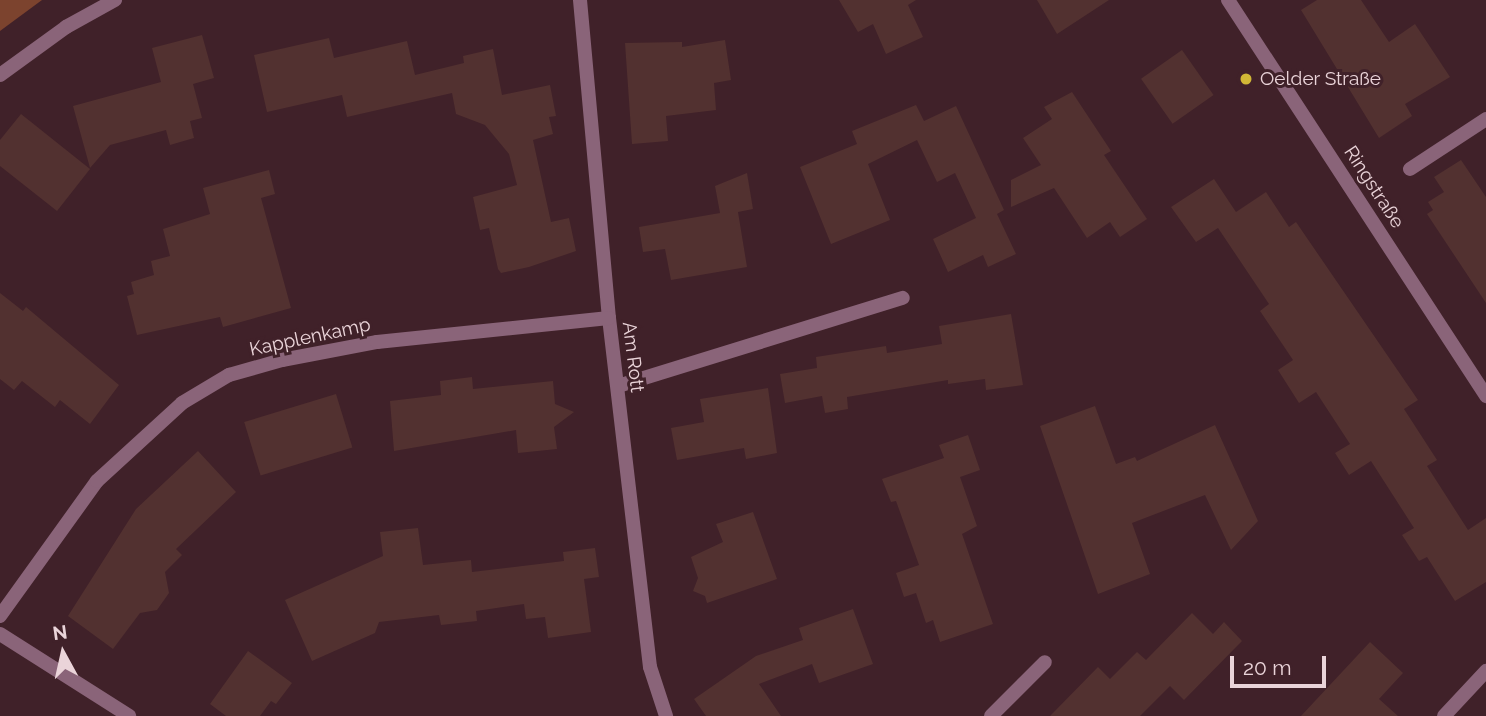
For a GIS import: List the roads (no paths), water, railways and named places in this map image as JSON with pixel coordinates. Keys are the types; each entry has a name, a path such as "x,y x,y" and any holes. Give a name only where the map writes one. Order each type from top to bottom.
{"street":[{"path":"0,75 65,27 115,0"},
{"name":"Am Rott","path":"580,0 609,318 650,667 666,716"},
{"name":"Ringstraße","path":"1227,0 1486,396"},
{"path":"1410,169 1486,119"},
{"path":"618,386 903,298"},
{"name":"Kapplenkamp","path":"0,616 97,481 182,403 229,375 282,360 377,342 609,318"},
{"path":"0,634 128,716"},
{"path":"991,716 1045,662"},
{"path":"1444,716 1486,671"}],"place":[{"name":"Oelder Straße","path":"1246,79"}]}
